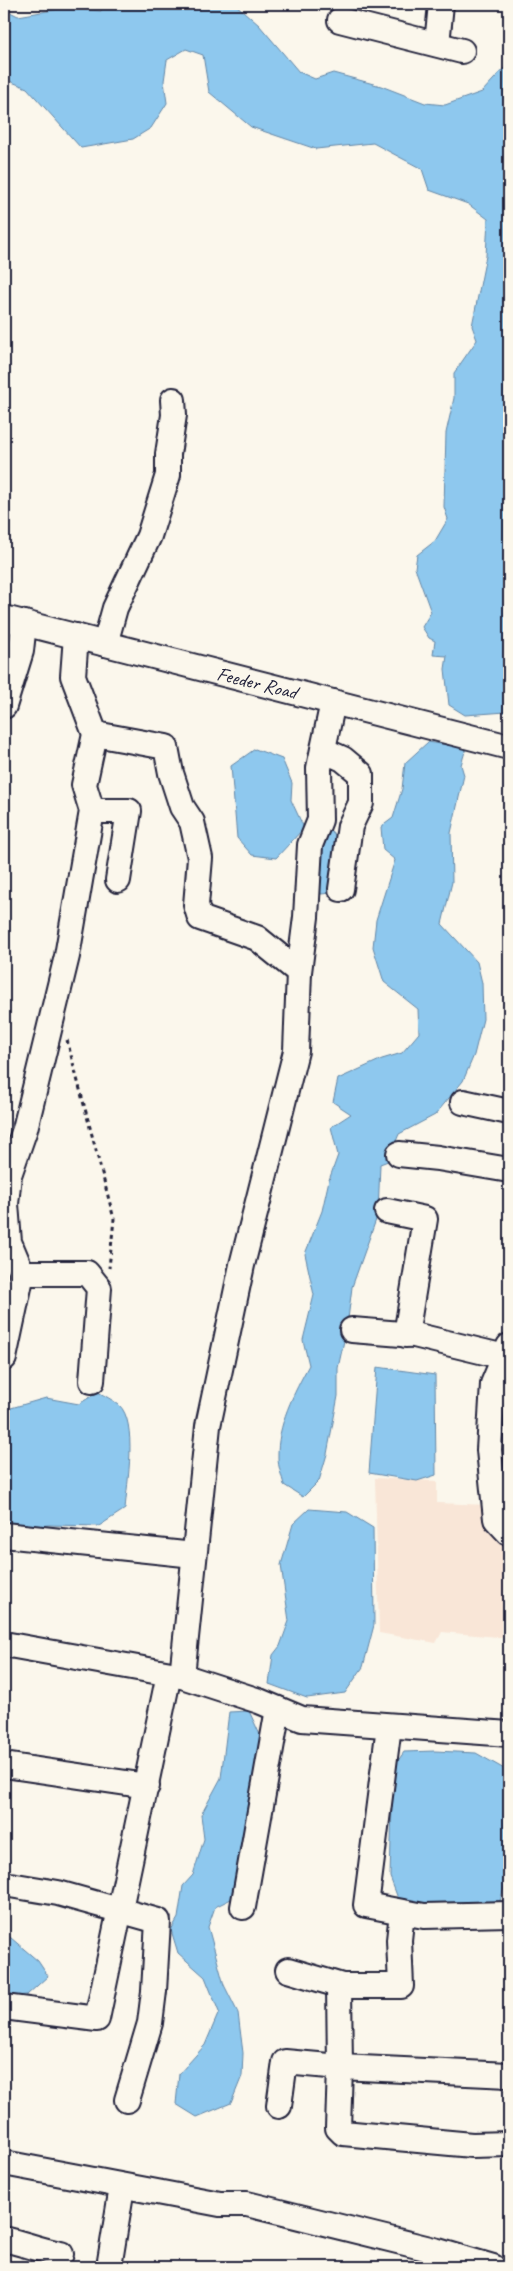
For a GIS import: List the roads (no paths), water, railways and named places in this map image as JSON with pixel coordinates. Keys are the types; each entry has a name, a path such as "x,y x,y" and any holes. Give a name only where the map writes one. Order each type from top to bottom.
{"street":[{"path":"437,44 441,4"},
{"path":"340,20 462,51"},
{"path":"105,644 115,608 149,536 168,475 168,454 174,415 173,400"},
{"path":"4,706 21,651 14,620"},
{"name":"Feeder Road","path":"14,620 509,748"},
{"path":"4,1358 22,1272 9,1242 6,1204 9,1175 25,1129 67,956 92,811 84,785 95,734 73,676 76,636"},
{"path":"4,2006 97,2018 147,1786 175,1675 194,1555 208,1426 242,1265 296,1051 299,972 306,916 310,845 320,820 319,768 333,702"},
{"path":"95,734 166,747 182,807 192,822 200,858 196,905 200,918 257,938 299,972"},
{"path":"323,750 342,759 361,774 360,803 350,826 341,890"},
{"path":"92,811 129,811 118,880"},
{"path":"463,1102 509,1112"},
{"path":"399,1154 438,1158 509,1170"},
{"path":"387,1211 425,1219 406,1335"},
{"path":"22,1272 87,1273 99,1288 92,1381"},
{"path":"352,1330 406,1335 507,1352 493,1384 489,1450 496,1519 509,1532"},
{"path":"4,1535 194,1555"},
{"path":"4,1644 175,1675 278,1709 302,1719 509,1734"},
{"path":"243,1907 278,1709"},
{"path":"390,1726 366,1905 424,1916 509,1914"},
{"path":"4,1765 147,1786"},
{"path":"4,1884 58,1893 156,1919 158,1924 150,2023 127,2100"},
{"path":"288,1970 339,1986 401,1986 399,1940 402,1912"},
{"path":"339,1986 340,2067 337,2118 338,2128 342,2133 472,2145 509,2144"},
{"path":"279,2106 285,2062 340,2067 509,2075"},
{"path":"4,2163 122,2187 220,2204 246,2204 438,2251 493,2267"},
{"path":"110,2267 122,2187"},
{"path":"4,2239 46,2252 61,2254"}],"water":[{"path":"104,4 235,4 259,25 299,72 315,79 333,73 381,86 425,103 445,105 482,92 505,67 509,72 509,593 507,603 509,604 509,709 506,712 465,715 449,705 445,669 447,656 433,655 435,641 429,638 422,627 431,612 415,568 417,555 435,541 448,519 444,507 446,433 454,398 454,373 477,340 472,326 486,256 488,219 468,204 429,190 422,169 373,143 316,149 251,127 209,92 203,55 186,49 167,60 164,81 167,103 151,128 133,139 81,148 27,88 4,79 4,9 18,16 65,8 101,11"},
{"path":"428,742 466,748 461,765 464,775 451,833 452,882 442,924 477,962 482,983 483,1019 474,1055 463,1081 435,1115 399,1134 388,1161 380,1164 378,1214 352,1287 347,1327 338,1368 338,1396 327,1454 319,1481 303,1497 284,1485 279,1468 278,1446 287,1410 309,1365 303,1340 314,1295 305,1254 322,1211 329,1180 338,1155 331,1127 351,1114 333,1102 338,1079 382,1059 402,1053 419,1033 418,1009 384,982 373,947 376,920 395,860 383,850 381,827 393,818 402,789 405,763"},
{"path":"255,749 282,759 292,783 291,800 304,828 276,858 252,855 237,838 231,766"},
{"path":"330,830 341,840 332,893 321,894 315,859 318,844"},
{"path":"377,1367 435,1375 436,1475 417,1481 369,1473"},
{"path":"98,1392 119,1405 125,1413 128,1425 130,1454 125,1509 99,1526 49,1525 5,1529 4,1425 11,1408 46,1398 79,1404"},
{"path":"309,1509 347,1512 373,1528 374,1625 363,1667 345,1693 307,1698 269,1684 273,1655 280,1646 289,1621 281,1565 293,1524"},
{"path":"249,1711 261,1737 261,1762 235,1897 215,1907 208,1927 224,1985 238,2013 243,2053 242,2076 231,2103 197,2117 176,2104 179,2074 205,2045 219,2012 205,1977 178,1953 171,1930 178,1918 183,1886 193,1875 204,1839 201,1815 221,1778 229,1712"},
{"path":"404,1752 476,1753 506,1770 508,1874 500,1901 430,1905 399,1901 390,1877 393,1768"},
{"path":"4,1932 38,1961 48,1976 27,1995 4,1997"}]}
